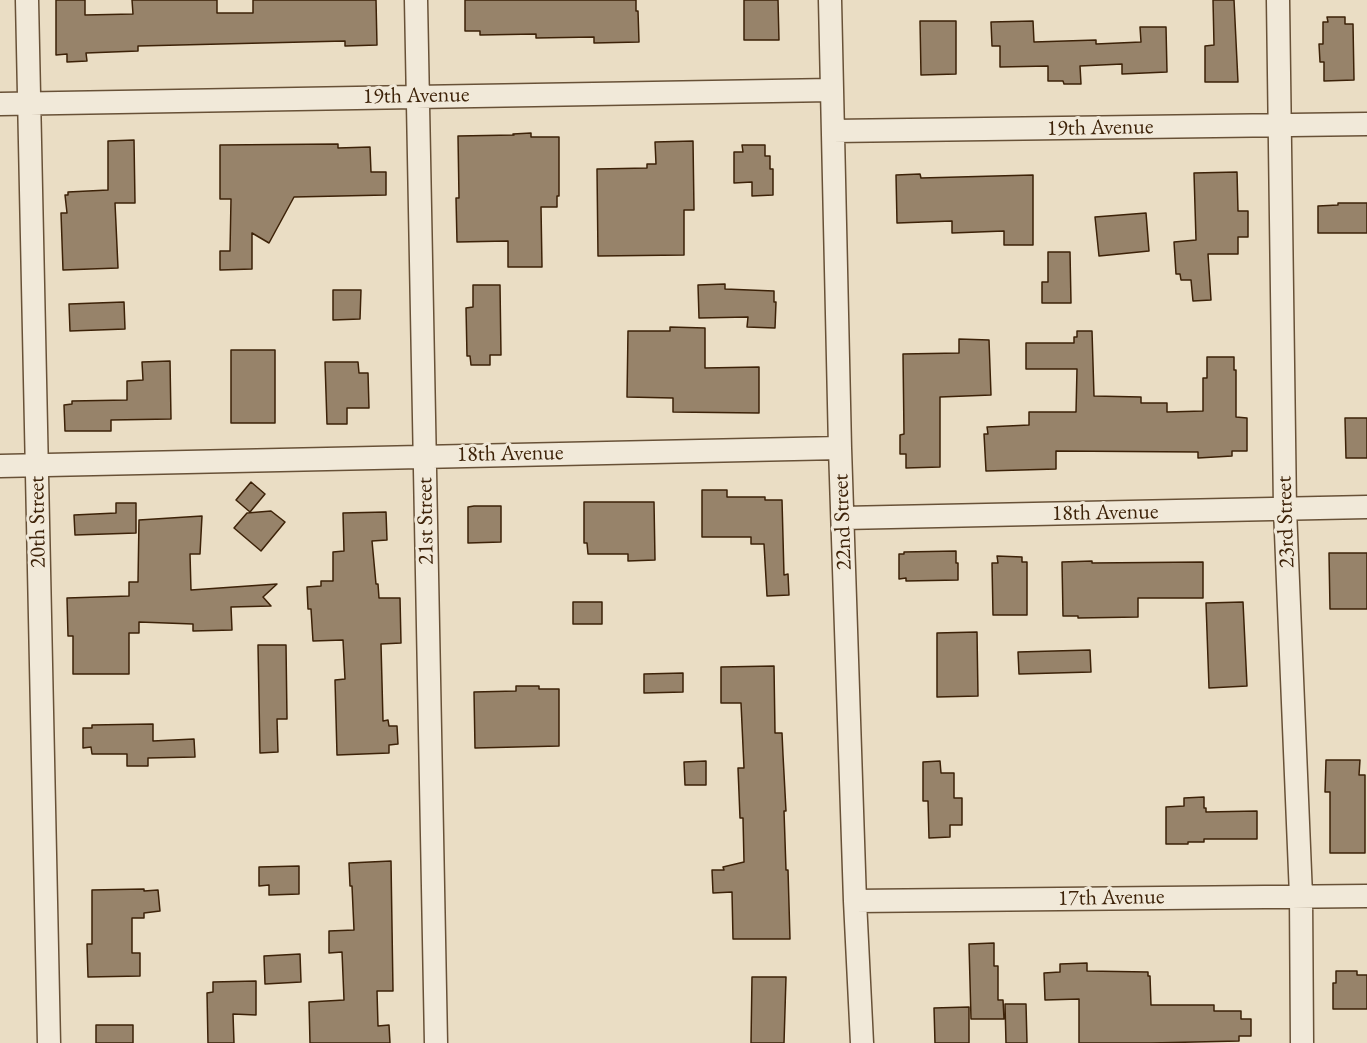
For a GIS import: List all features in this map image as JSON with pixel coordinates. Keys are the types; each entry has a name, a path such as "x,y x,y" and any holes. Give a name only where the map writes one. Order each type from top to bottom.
{"street":[{"name":"20th Street","path":"27,0 49,1043"},
{"name":"21st Street","path":"416,0 436,1043"},
{"name":"22nd Street","path":"830,0 840,448 862,1043"},
{"name":"23rd Street","path":"1278,0 1285,509 1301,896 1302,1043"},
{"name":"19th Avenue","path":"0,104 831,90"},
{"name":"19th Avenue","path":"832,131 1367,124"},
{"name":"18th Avenue","path":"0,466 840,448"},
{"name":"18th Avenue","path":"843,518 1367,507"},
{"name":"17th Avenue","path":"855,901 1367,896"}],"building":[{"path":"56,0 85,0 85,15 133,14 132,0 217,0 217,13 253,13 253,0 376,0 377,45 345,46 345,41 138,46 138,51 86,53 87,61 67,62 67,54 56,55"},
{"path":"465,0 636,0 639,42 594,43 594,37 536,38 536,34 480,35 480,31 465,31"},
{"path":"744,0 778,0 779,40 744,40"},
{"path":"1213,0 1234,0 1238,82 1205,82 1205,46 1214,45"},
{"path":"1327,17 1345,17 1345,24 1353,24 1354,80 1324,81 1324,62 1320,62 1319,44 1323,44 1323,22 1328,22"},
{"path":"920,21 956,21 956,74 921,75"},
{"path":"1033,21 1034,42 1096,40 1096,44 1141,42 1140,27 1166,27 1167,72 1122,74 1122,64 1080,66 1081,84 1064,84 1063,81 1048,81 1048,66 1000,67 1000,46 992,46 991,22"},
{"path":"531,133 531,137 559,137 559,196 557,196 557,207 541,207 542,267 508,267 508,241 457,242 458,136"},
{"path":"134,140 135,203 115,203 118,268 63,270 61,213 67,213 65,195 68,195 68,192 108,190 108,141"},
{"path":"693,141 694,210 684,210 684,255 598,256 597,169 647,168 647,164 656,164 655,142"},
{"path":"338,144 338,148 370,147 371,172 386,172 386,195 294,197 269,243 252,233 252,269 220,270 220,251 230,251 231,199 220,199 220,145"},
{"path":"742,145 765,145 765,156 770,156 770,169 773,169 773,195 752,196 752,182 734,183 734,152 743,152"},
{"path":"1237,172 1238,211 1248,211 1248,237 1238,237 1238,254 1208,254 1211,300 1193,301 1191,280 1181,280 1180,274 1176,274 1174,242 1196,240 1194,173"},
{"path":"920,174 921,178 1033,175 1033,245 1004,245 1004,231 952,233 952,221 897,223 896,175"},
{"path":"1338,203 1367,203 1367,233 1318,233 1318,206 1338,205"},
{"path":"1146,213 1149,251 1099,256 1095,217"},
{"path":"1048,252 1070,252 1071,303 1042,303 1042,282 1048,282"},
{"path":"725,284 725,289 774,291 775,328 747,327 748,317 699,318 698,285"},
{"path":"473,285 500,285 501,355 490,355 490,365 471,365 470,356 467,356 466,308 473,307"},
{"path":"333,290 361,290 360,319 333,320"},
{"path":"124,302 125,329 70,331 69,304"},
{"path":"670,327 705,328 705,368 759,367 759,413 673,412 673,398 627,397 628,331 670,331"},
{"path":"1077,331 1092,331 1094,396 1141,397 1141,403 1167,403 1167,412 1203,411 1203,378 1207,378 1207,357 1234,357 1236,417 1247,418 1247,451 1232,451 1232,456 1198,458 1198,452 1056,451 1056,469 986,471 984,434 988,434 987,427 1029,425 1029,412 1076,412 1077,369 1026,369 1026,343 1074,343"},
{"path":"959,339 989,340 991,395 940,397 940,467 906,468 906,454 900,454 900,435 904,434 903,354 959,353"},
{"path":"231,350 275,350 275,423 231,423"},
{"path":"170,361 171,419 111,420 111,431 65,431 64,405 72,404 72,401 127,400 127,381 143,380 142,362"},
{"path":"325,362 358,362 359,373 368,373 369,408 347,408 347,424 327,424"},
{"path":"1345,418 1367,418 1367,458 1346,458"},
{"path":"251,482 265,494 250,512 236,500"},
{"path":"702,490 727,490 727,497 765,497 765,500 782,500 784,575 788,574 789,595 767,596 764,544 751,544 751,537 702,537"},
{"path":"584,502 654,502 655,560 628,561 628,554 588,554 587,543 584,543"},
{"path":"116,503 136,503 136,533 75,535 74,515 116,513"},
{"path":"501,506 501,542 468,543 468,507"},
{"path":"271,511 285,522 261,551 234,528 247,513"},
{"path":"386,512 387,540 372,541 379,598 400,598 401,643 381,644 383,721 388,720 389,726 397,726 398,744 389,745 389,753 337,755 335,680 345,679 343,640 313,641 307,587 321,586 321,581 333,581 333,552 344,551 343,513"},
{"path":"202,516 200,554 190,554 191,590 277,584 263,597 271,606 231,607 232,630 193,631 193,624 139,622 139,633 129,633 129,674 73,674 73,636 68,636 67,598 129,596 129,582 138,582 139,520"},
{"path":"956,551 958,580 906,581 906,578 899,579 899,554"},
{"path":"1329,553 1367,553 1367,609 1330,609"},
{"path":"997,556 1022,557 1022,562 1027,562 1027,615 993,615 992,563 998,563"},
{"path":"1092,561 1092,563 1203,562 1203,598 1138,598 1138,617 1063,616 1062,562"},
{"path":"573,602 602,602 602,624 573,624"},
{"path":"1243,602 1247,686 1209,688 1206,603"},
{"path":"977,632 978,696 937,697 937,633"},
{"path":"258,645 286,645 287,719 277,719 278,752 260,753"},
{"path":"1090,650 1091,672 1019,674 1018,652"},
{"path":"774,666 775,733 782,733 790,939 733,939 732,892 713,893 712,870 724,870 723,867 744,862 743,818 740,818 738,768 744,768 741,703 721,703 721,667"},
{"path":"683,673 683,692 644,693 644,674"},
{"path":"516,686 559,689 559,746 475,748 474,692 516,691"},
{"path":"153,724 153,741 194,739 195,757 148,758 148,766 127,766 127,754 92,754 91,747 83,748 83,728 92,728 92,725"},
{"path":"1326,760 1360,760 1359,775 1365,775 1365,853 1330,853 1330,792 1325,792"},
{"path":"706,761 706,785 685,785 684,762"},
{"path":"940,761 941,773 954,773 954,798 962,798 962,825 950,825 950,837 929,838 928,801 923,801 923,762"},
{"path":"1204,797 1206,812 1257,811 1257,839 1204,839 1204,842 1166,844 1166,807 1184,806 1184,798"},
{"path":"391,861 393,991 377,991 378,1026 389,1025 390,1043 310,1043 309,1002 344,1000 342,952 329,953 329,931 354,930 349,863"},
{"path":"299,866 299,894 269,895 269,885 259,886 259,867"},
{"path":"144,889 144,891 158,890 160,911 144,913 144,918 132,918 132,953 140,953 140,976 88,977 87,944 92,944 92,890"},
{"path":"994,943 994,966 998,966 998,1000 1003,1000 1004,1019 971,1019 969,944"},
{"path":"300,954 301,982 265,984 264,956"},
{"path":"1087,963 1087,971 1148,972 1151,1005 1214,1005 1214,1011 1241,1011 1241,1019 1251,1019 1251,1036 1239,1036 1239,1041 1079,1043 1079,999 1045,1000 1044,973 1060,972 1060,964"},
{"path":"1336,971 1357,971 1357,975 1367,975 1367,1009 1333,1009 1333,983 1336,983"},
{"path":"752,977 786,977 784,1043 751,1043"},
{"path":"256,981 256,1015 233,1014 234,1043 208,1043 207,993 213,992 213,982"},
{"path":"1005,1004 1026,1004 1027,1043 1006,1043"},
{"path":"969,1007 969,1043 935,1043 934,1008"},
{"path":"96,1025 133,1025 133,1043 96,1043"}]}
